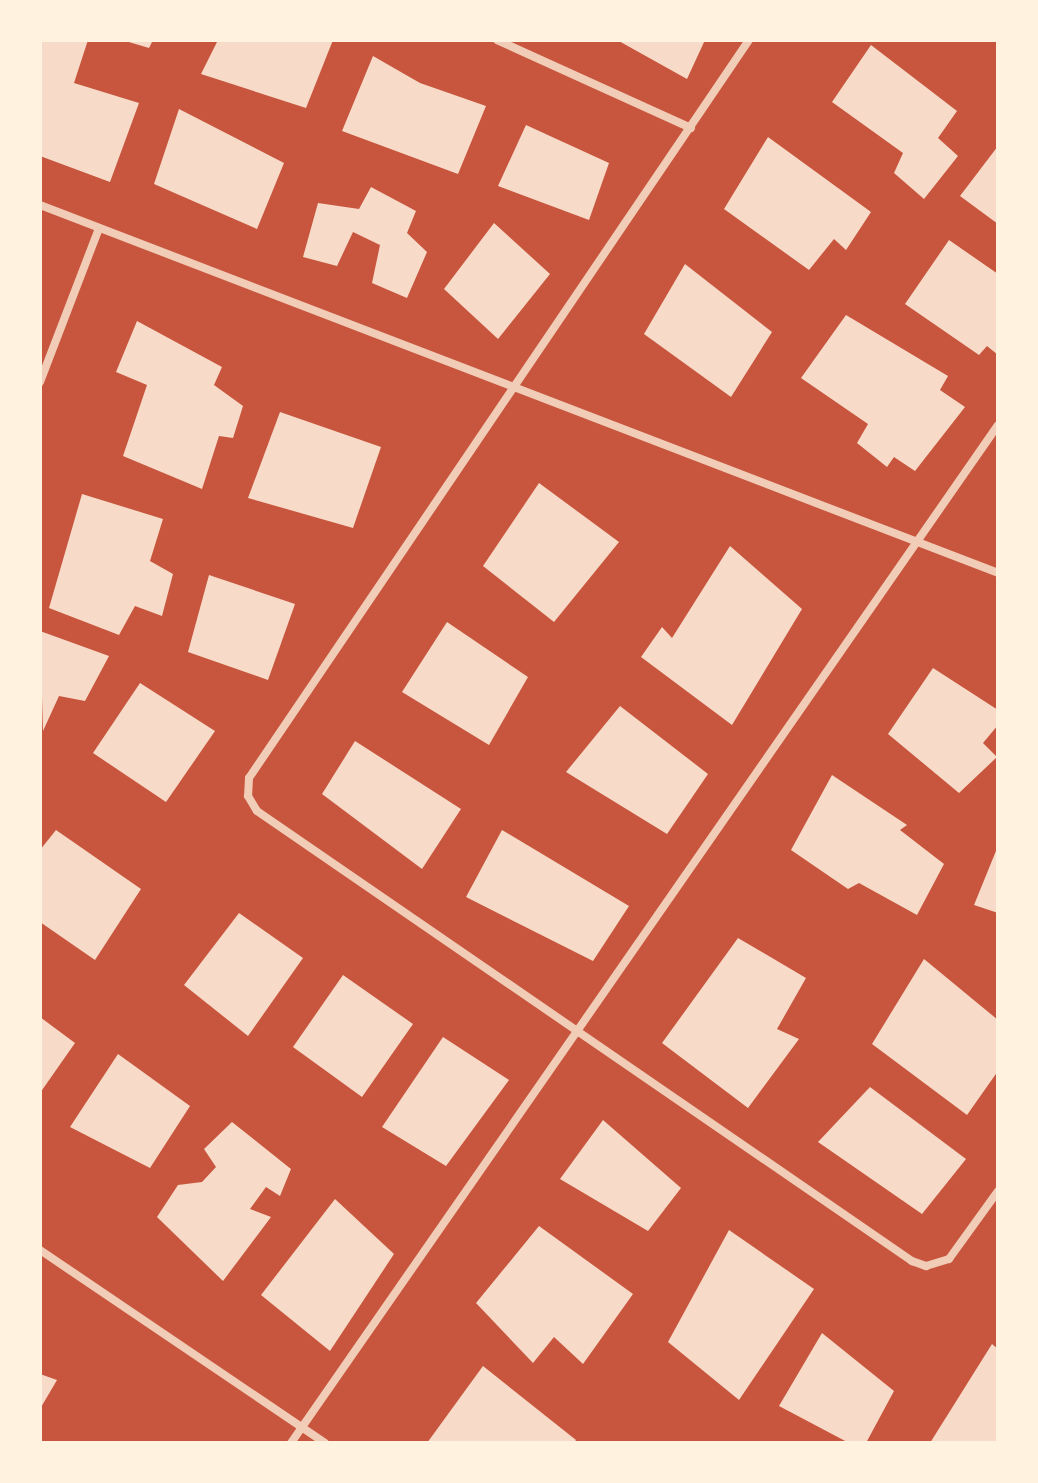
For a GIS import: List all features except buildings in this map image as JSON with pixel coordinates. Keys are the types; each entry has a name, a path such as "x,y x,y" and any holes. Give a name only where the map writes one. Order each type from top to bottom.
{"street":[{"path":"497,40 691,128"},
{"path":"749,40 246,788 257,811 912,1261 926,1266 949,1259 998,1191"},
{"path":"40,205 998,573"},
{"path":"40,382 99,228"},
{"path":"291,1443 998,425"},
{"path":"40,1250 325,1443"}]}
